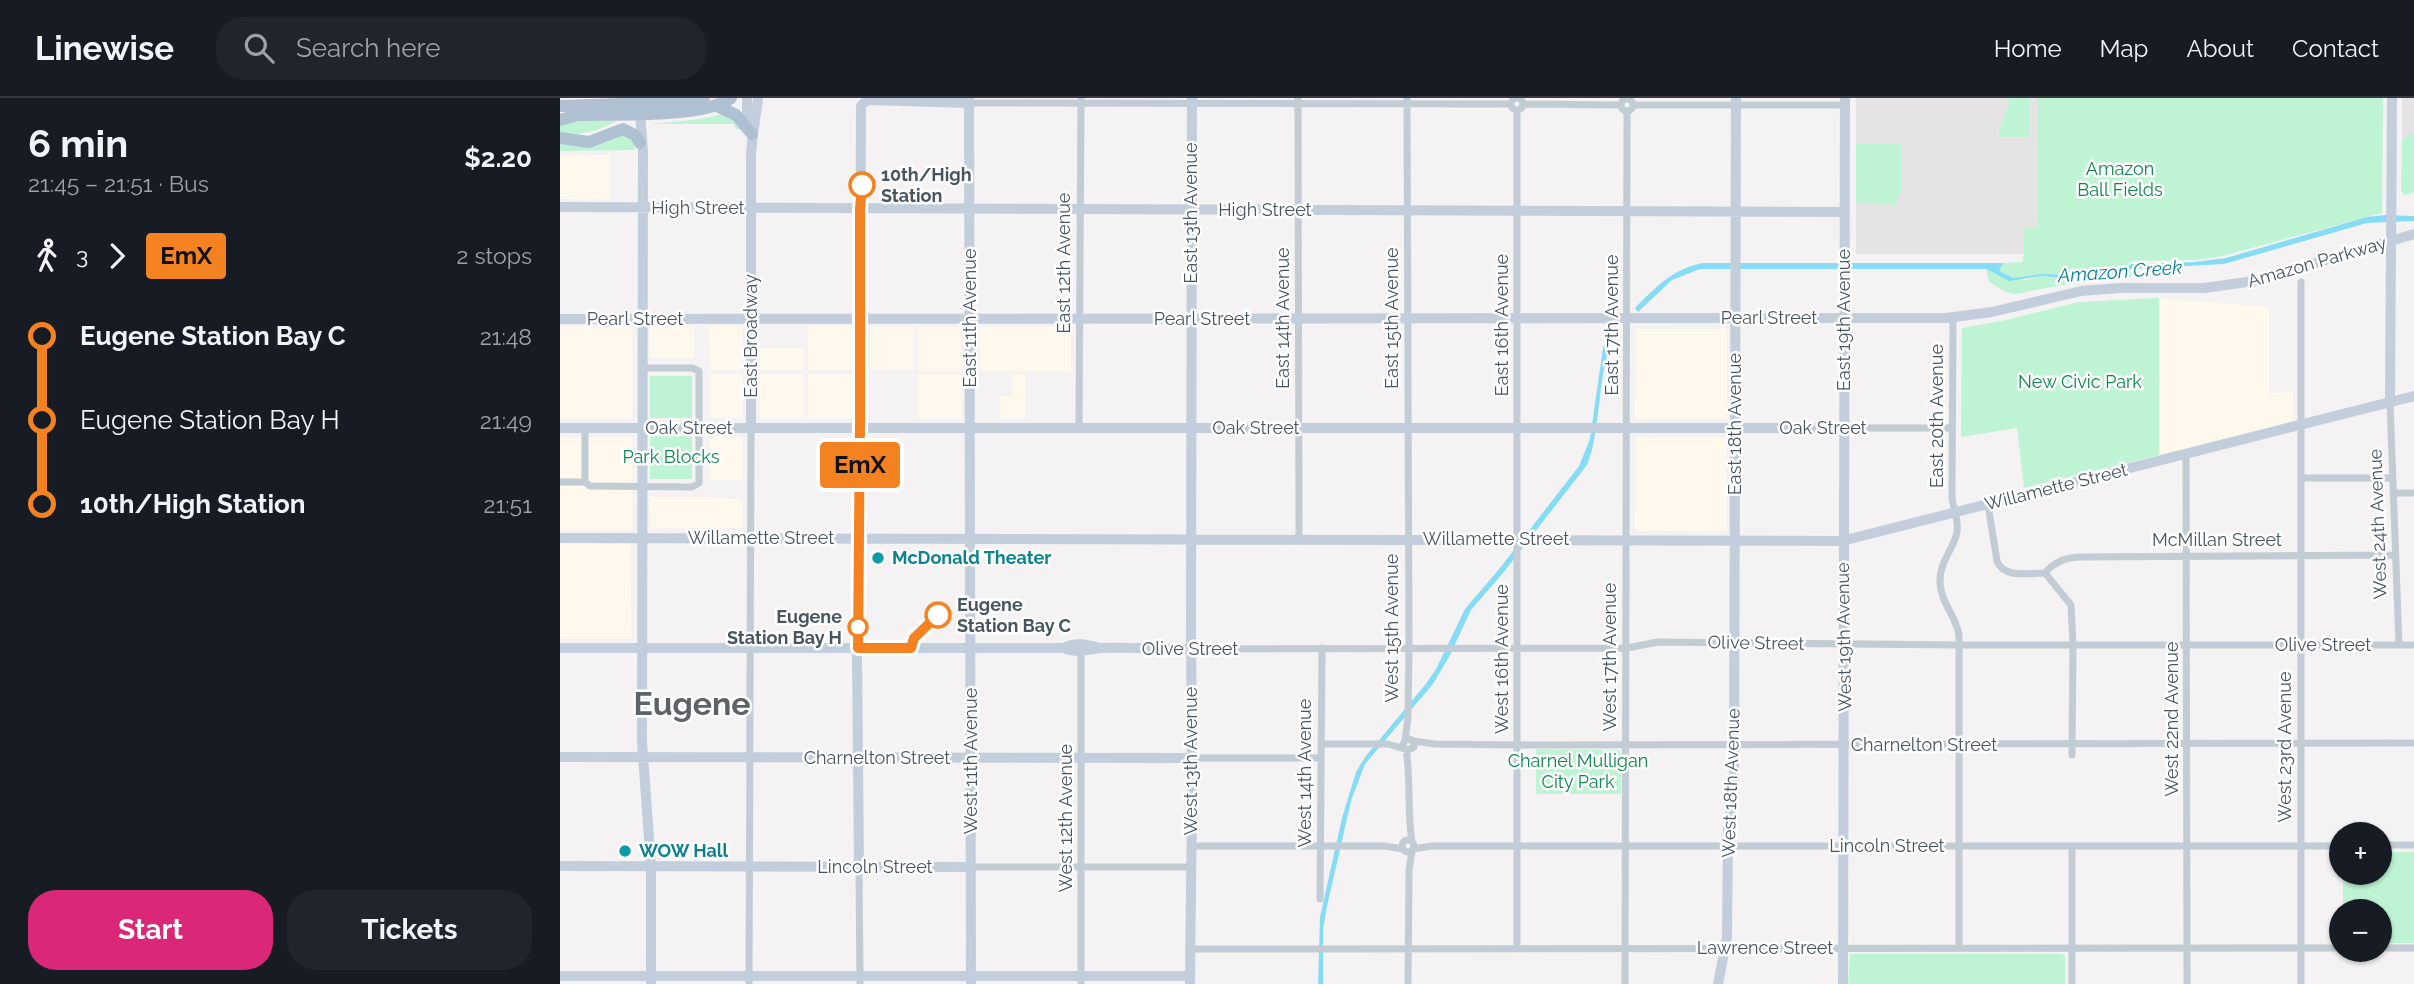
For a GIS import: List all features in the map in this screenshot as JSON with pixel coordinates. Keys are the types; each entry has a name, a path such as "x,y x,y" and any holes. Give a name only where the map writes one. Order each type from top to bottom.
{"main road":[{"path":"560,106 641,105 704,98"},
{"path":"560,120 641,105 688,111 717,106 731,98"},
{"path":"560,100 582,104"},
{"path":"566,139 607,130 641,105"},
{"path":"717,106 736,115 752,134"},
{"path":"566,139 593,142 623,129 635,135 640,143"}],"street":[{"name":"East Broadway","path":"747,98 747,119 752,134"},
{"name":"East Broadway","path":"749,980 751,209 752,134 758,98"},
{"path":"2390,402 2392,98"},
{"name":"East 11th Avenue","path":"969,101 971,539"},
{"name":"East 12th Avenue","path":"1079,429 1081,101"},
{"name":"East 13th Avenue","path":"1191,539 1192,101"},
{"name":"East 14th Avenue","path":"1298,101 1298,539"},
{"name":"East 15th Avenue","path":"1407,101 1408,539"},
{"name":"East 18th Avenue","path":"1734,539 1736,101"},
{"path":"860,443 861,108 864,102 1845,101"},
{"name":"East 19th Avenue","path":"1842,541 1845,101"},
{"name":"East 16th Avenue","path":"1517,103 1518,539"},
{"name":"East 17th Avenue","path":"1625,539 1627,103"},
{"path":"641,105 642,160"},
{"path":"641,105 641,648 643,757 651,866 651,980"},
{"name":"High Street","path":"560,207 1845,212"},
{"name":"Amazon Parkway","path":"1844,318 1952,317 1992,312 2081,291 2204,288 2254,281 2414,234"},
{"name":"West 23rd Avenue","path":"2301,282 2301,984"},
{"name":"East 20th Avenue","path":"1952,317 1952,498 1957,532 1945,557 1940,583 1945,606 1957,627 1959,645 1959,948"},
{"name":"Pearl Street","path":"560,319 1844,318"},
{"path":"560,482 585,482 590,486 692,487 698,484 698,370 642,368"},
{"name":"Willamette Street","path":"560,538 1842,541 2414,396"},
{"name":"West 24th Avenue","path":"2390,402 2399,645"},
{"name":"Oak Street","path":"560,428 1952,428"},
{"path":"585,428 585,482"},
{"name":"West 22nd Avenue","path":"2186,454 2187,984"},
{"path":"859,476 860,980"},
{"path":"2301,478 2392,478"},
{"path":"2393,493 2414,493"},
{"path":"1988,505 2000,567 2010,573 2045,573 2071,605 2072,755"},
{"name":"West 11th Avenue","path":"971,539 971,980"},
{"name":"West 13th Avenue","path":"1190,980 1191,539"},
{"name":"West 15th Avenue","path":"1408,539 1408,984"},
{"name":"West 16th Avenue","path":"1517,948 1518,539"},
{"name":"West 17th Avenue","path":"1625,539 1625,984"},
{"name":"West 18th Avenue","path":"1718,984 1726,947 1729,819 1734,788 1734,539"},
{"name":"West 19th Avenue","path":"1842,541 1845,644 1843,984"},
{"name":"McMillan Street","path":"2045,573 2068,558 2078,557 2395,555"},
{"name":"Olive Street","path":"1063,648 1071,652 1099,648 1627,648 1658,642 2414,645"},
{"name":"Olive Street","path":"560,648 971,649 1063,648 1071,644 1087,644 1099,648"},
{"name":"West 14th Avenue","path":"1320,899 1322,648"},
{"name":"West 12th Avenue","path":"1081,652 1081,980"},
{"name":"Charnelton Street","path":"1321,744 2414,743"},
{"name":"Charnelton Street","path":"560,757 1321,758"},
{"path":"2392,845 2414,845"},
{"name":"Lincoln Street","path":"1191,846 2329,846"},
{"path":"2071,846 2072,984"},
{"name":"Lincoln Street","path":"560,866 1191,867"},
{"name":"Lawrence Street","path":"1189,948 2329,947"},
{"path":"2392,947 2414,947"},
{"path":"560,976 651,980 1190,980"}],"shaded area":[{"path":"1856,98 2037,98 2038,228 2025,228 2023,254 1856,254"},
{"path":"2402,98 2414,98 2414,131 2402,140"},
{"path":"560,155 610,155 610,200 560,199"},
{"path":"2159,298 2269,307 2269,393 2293,392 2293,421 2159,455"},
{"path":"650,326 694,326 694,358 650,358"},
{"path":"709,326 742,326 742,370 710,370"},
{"path":"808,326 852,326 852,370 808,370"},
{"path":"560,327 632,327 632,418 560,419"},
{"path":"870,327 914,327 914,370 870,370"},
{"path":"918,327 961,327 962,371 918,371"},
{"path":"980,327 1071,327 1071,371 980,371"},
{"path":"1636,329 1727,329 1727,419 1635,419"},
{"path":"760,348 804,348 804,370 760,370"},
{"path":"710,374 742,374 742,418 710,418"},
{"path":"760,374 804,374 804,418 760,418"},
{"path":"808,374 852,374 852,418 808,418"},
{"path":"918,374 962,374 962,418 918,418"},
{"path":"1012,374 1025,374 1025,418 1000,418 1000,396 1012,396"},
{"path":"710,436 742,436 742,480 710,480"},
{"path":"560,437 632,438 633,530 560,530"},
{"path":"1636,437 1723,438 1726,441 1726,531 1635,529"},
{"path":"650,497 742,500 742,528 650,528"},
{"path":"560,543 630,544 632,639 560,639"}],"green space":[{"path":"2006,98 2030,98 2030,137 1999,137 2009,102"},
{"name":"Amazon Ball Fields","path":"2037,98 2383,98 2382,213 2222,256 2197,260 2132,261 2123,270 2094,270 2073,275 2041,274 2015,278 1998,271 2003,263 2023,262 2024,228 2038,227"},
{"path":"723,114 729,116 740,129 736,129 734,124 652,124 700,119"},
{"path":"579,120 617,121 589,132 560,133 560,126"},
{"path":"2414,131 2414,192 2405,195 2401,191 2402,140"},
{"path":"625,133 634,143 635,150 560,151 560,142"},
{"path":"1856,144 1901,144 1901,193 1896,205 1856,203"},
{"path":"1986,269 1997,275 2026,280 2043,276 2063,278 2090,273 2120,273 2131,269 2131,277 2095,279 2015,294 1989,282"},
{"name":"New Civic Park","path":"2159,298 2159,455 2024,488 2017,428 1961,437 1962,328 2079,302"},
{"name":"Park Blocks","path":"650,376 692,376 692,418 650,418"},
{"name":"Park Blocks","path":"650,436 692,436 692,479 650,479"},
{"name":"Charnel Mulligan City Park","path":"1536,749 1619,750 1621,794 1536,794"},
{"path":"2392,852 2414,852 2414,943 2392,943 2392,899 2343,899 2343,885 2392,885"},
{"path":"1850,954 2062,954 2065,955 2065,984 1848,984"}],"water":[{"name":"Amazon Creek","path":"2414,216 2414,221 2367,223 2224,264 2131,269 2120,273 2090,273 2063,278 2043,276 2009,281 1986,269 1700,269 1672,280 1638,312 1635,308 1673,274 1703,263 2003,263 1999,271 2014,278 2041,274 2073,275 2094,270 2123,270 2131,264 2226,258 2367,217"},
{"path":"1616,327 1619,332 1607,358 1596,433 1587,465 1471,610 1433,684 1365,764 1351,801 1326,911 1323,929 1323,984 1318,984 1320,917 1342,818 1356,772 1436,669 1465,609 1579,466 1590,439 1603,348 1607,337"}],"tunnel":[{"path":"859,476 860,443"}],"bus line":[{"name":"EmX","path":"862,185 858,648 911,648 914,638 938,615"}],"place":[{"name":"10th/High Station","path":"862,185"},
{"name":"McDonald Theater","path":"878,558"},
{"name":"Eugene Station Bay C","path":"938,615"},
{"name":"Eugene Station Bay H","path":"858,627"},
{"name":"WOW Hall","path":"625,851"}],"district":[{"name":"Eugene","path":"692,704"}]}
